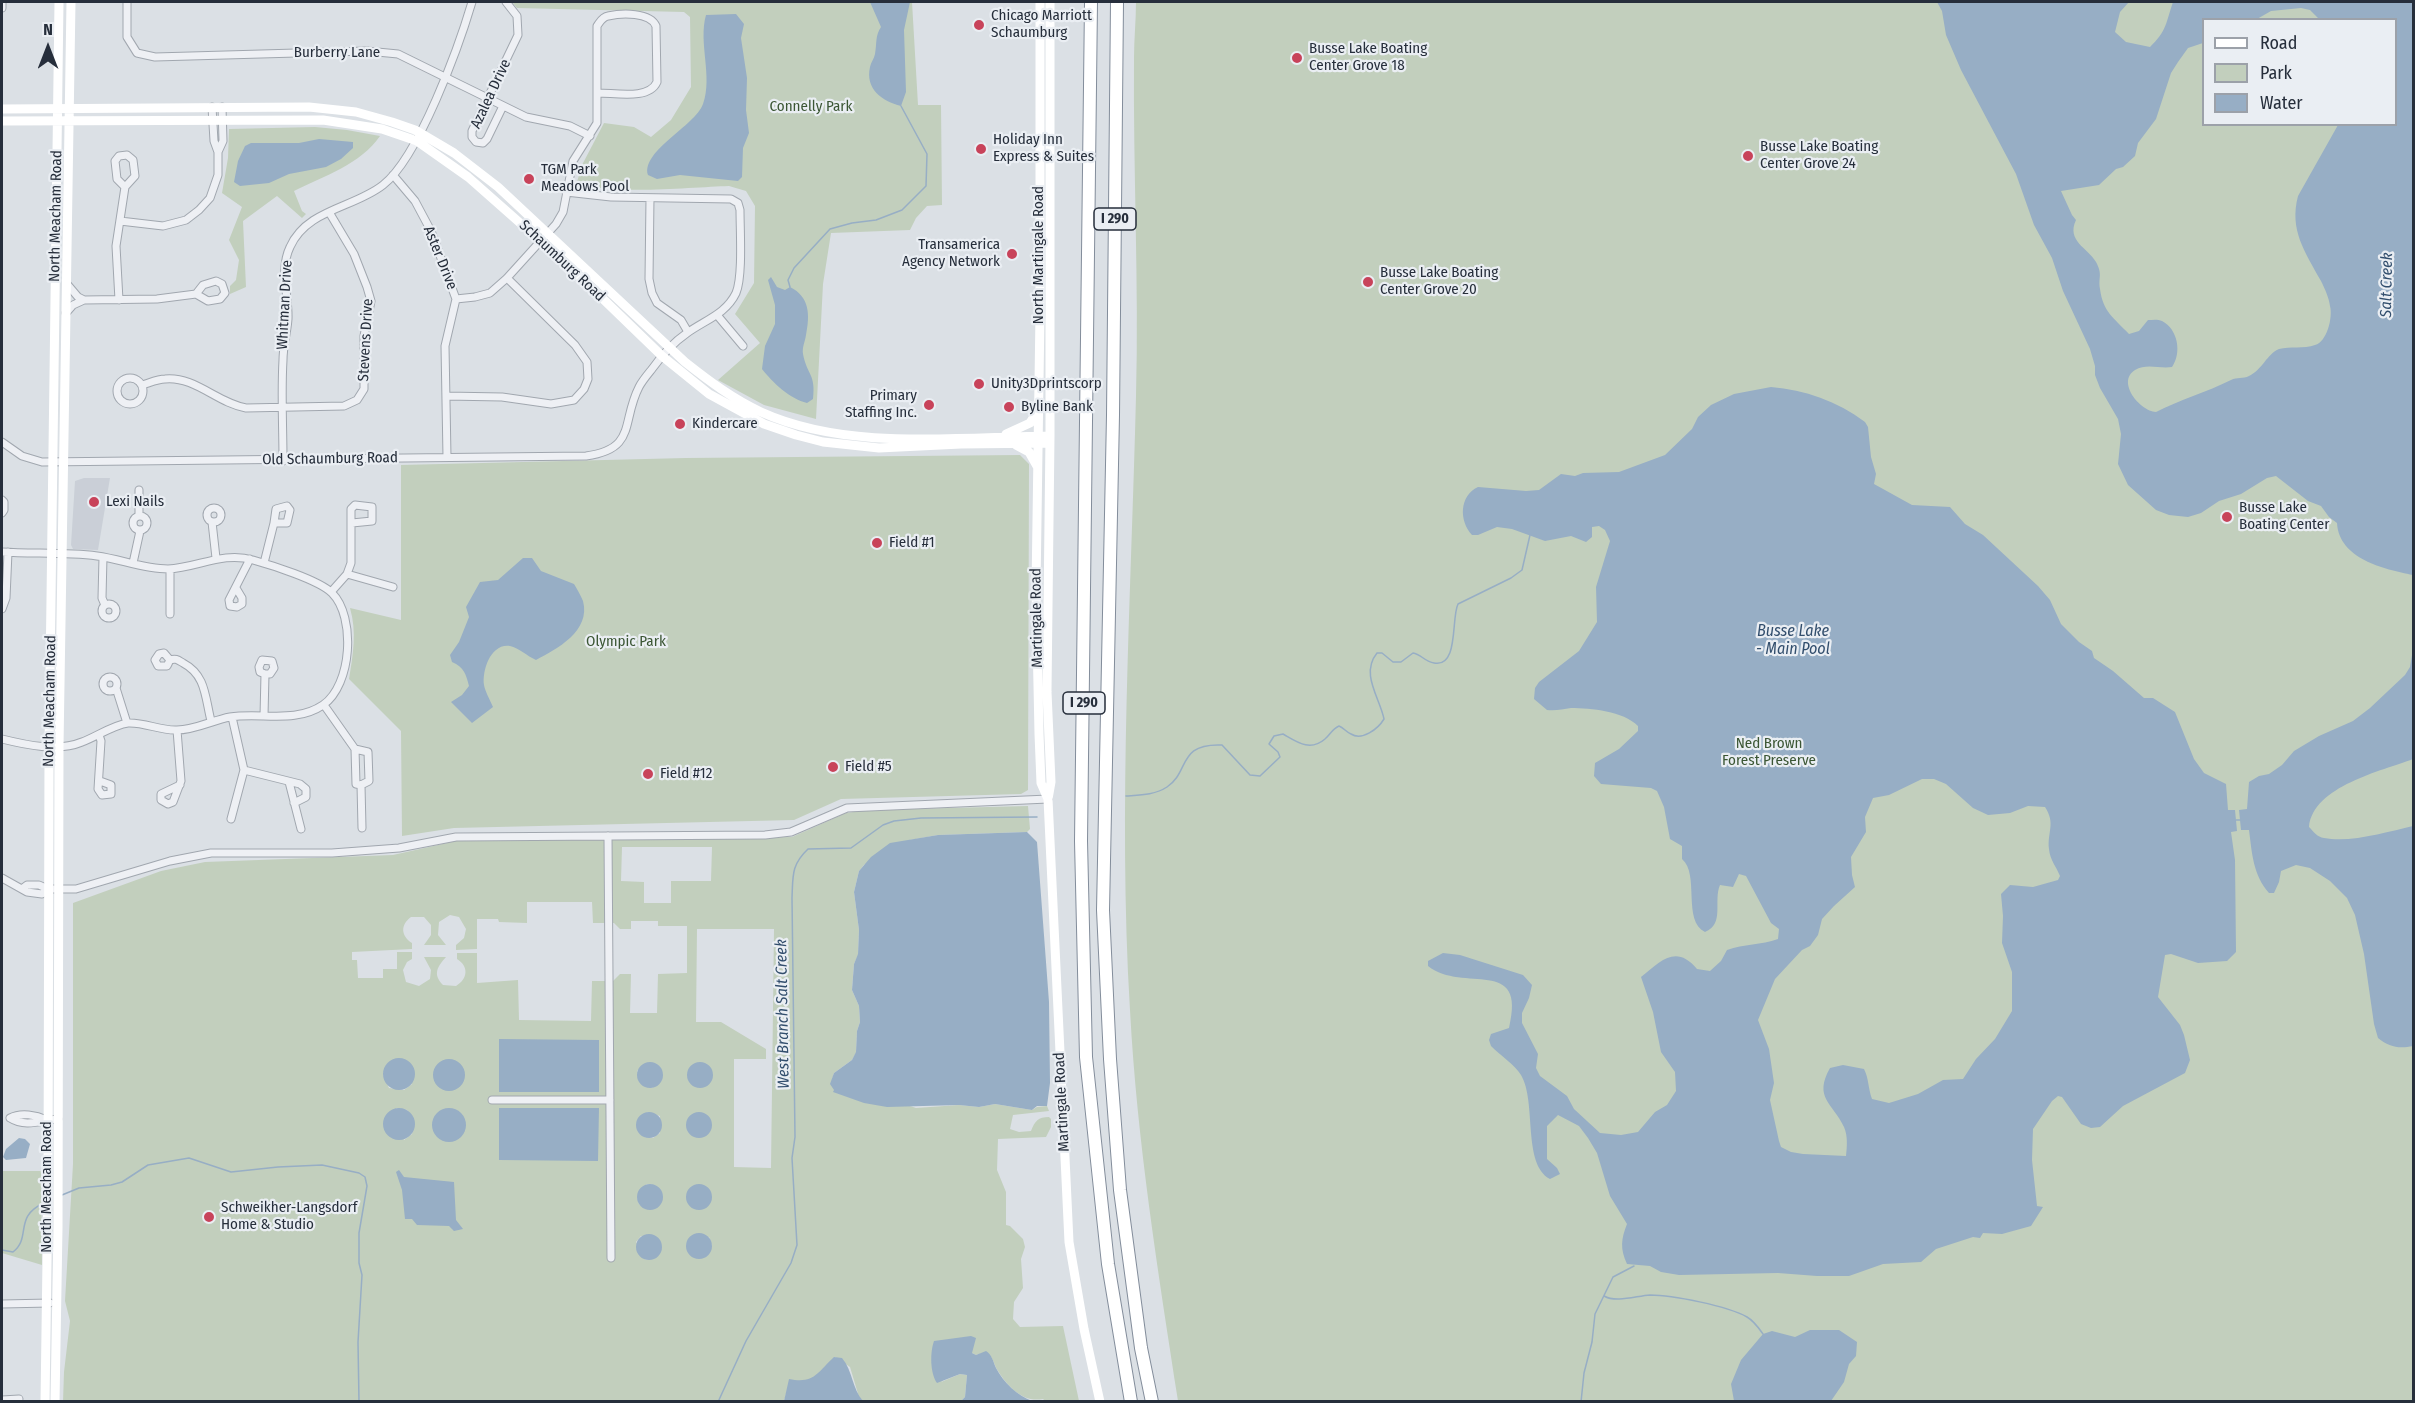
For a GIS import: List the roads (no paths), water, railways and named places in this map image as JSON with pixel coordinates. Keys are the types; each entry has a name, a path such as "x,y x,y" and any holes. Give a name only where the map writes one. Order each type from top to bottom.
{"highway":[{"name":"I 290","path":"1090,2 1081,841 1086,1057 1108,1264 1131,1401"},
{"name":"I 290","path":"1117,2 1113,415 1103,910 1110,1059 1120,1190 1141,1348 1152,1401"}],"street":[{"path":"2,2 2,8"},
{"name":"North Meacham Road","path":"55,1401 58,1208 58,890 52,554 60,2"},
{"name":"North Meacham Road","path":"45,1401 48,1213 48,889 62,554 71,2"},
{"name":"Burberry Lane","path":"127,2 127,37 137,53 156,57 367,51 398,54 526,117 570,126 590,136"},
{"name":"Whitman Drive","path":"283,461 283,357 288,318 284,267 290,247 302,230 313,220 368,195 384,185 393,175 418,137 463,33 472,2"},
{"name":"Azalea Drive","path":"503,106 487,139 483,143 476,142 471,137 472,131 518,35 517,16 506,2"},
{"name":"North Martingale Road","path":"1039,440 1040,2"},
{"name":"North Martingale Road","path":"1050,2 1050,440"},
{"path":"456,299 490,293 544,238 563,212 573,161 597,123 597,26 607,16 645,15 653,20 656,26 657,82 654,89 646,93 598,93"},
{"path":"120,221 163,226 186,220 210,198 218,175 218,152 214,141 218,120 217,107"},
{"name":"Schaumburg Road","path":"58,115 70,109 309,107 374,117 474,167 662,356 696,385 764,424 823,442 879,448 1039,440"},
{"path":"2,109 58,115"},
{"path":"2,121 58,115"},
{"name":"Schaumburg Road","path":"58,115 70,120 342,122 418,137"},
{"name":"Aster Drive","path":"393,175 415,201 431,231 456,299 445,346 447,457"},
{"path":"119,300 116,246 125,187"},
{"path":"566,192 650,198 731,199 738,203 740,210 737,291 729,304 717,315 688,332 662,356"},
{"path":"650,198 649,279 652,293 657,303 681,320 688,332"},
{"name":"Stevens Drive","path":"142,385 165,379 183,381 194,384 232,406 246,408 344,406 357,400 364,389 364,336 371,301 354,254 329,212"},
{"name":"Schaumburg Road","path":"544,238 685,362 732,396 762,412 797,426 836,434 878,438 999,437 1050,440"},
{"path":"446,396 502,397 551,404 574,400 584,389 589,372 585,358 575,345 507,278"},
{"path":"67,284 78,297 84,300"},
{"path":"66,313 73,305 84,300 181,298 196,294"},
{"path":"717,315 743,346"},
{"name":"Old Schaumburg Road","path":"2,442 22,456 42,462 586,456 607,453 619,443 626,431 639,386 662,356"},
{"path":"999,437 1030,423 1039,410"},
{"name":"Martingale Road","path":"1039,440 1038,704 1041,783 1047,799"},
{"name":"Martingale Road","path":"1050,440 1047,692 1051,782 1047,799 1069,1242 1084,1329 1100,1401"},
{"path":"1011,443 1029,452 1038,467"},
{"path":"133,563 140,531 135,529 133,522 139,516 139,490"},
{"path":"2,500 4,502 2,513"},
{"path":"212,522 216,558"},
{"path":"264,563 274,523"},
{"path":"331,592 347,574 351,563 352,523"},
{"path":"2,609 5,552 103,557 170,569 216,558 250,559 318,584 331,592 341,606 345,618 346,666 342,677 324,705 295,715 232,717 177,730 127,723 72,746 2,739"},
{"path":"103,557 102,598 105,605"},
{"path":"236,588 250,559"},
{"path":"170,569 170,614"},
{"path":"347,574 393,588"},
{"path":"170,660 175,658 199,675 211,721"},
{"path":"264,716 265,675"},
{"path":"116,688 127,723"},
{"path":"324,705 355,749 356,784 361,785 369,781 368,752 355,749"},
{"path":"231,819 244,770 232,717"},
{"path":"177,730 180,785"},
{"path":"99,735 101,741 100,781"},
{"path":"244,770 300,784 306,789 306,797 294,803"},
{"path":"288,782 301,830"},
{"path":"361,785 362,828"},
{"path":"2,879 27,892 39,894 48,889 76,889 170,861 211,853 399,848 456,837 765,835 791,831 847,808 1047,799"},
{"path":"608,836 611,1258"},
{"path":"492,1100 610,1100"},
{"path":"10,1118 15,1115 37,1116 47,1120"},
{"path":"2,1116 15,1121 37,1124 58,1119"},
{"path":"2,1304 56,1303"},
{"path":"2,1400 19,1400"}],"water":[{"path":"870,2 910,2 904,30 906,92 901,106 887,101 876,93 870,82 870,67 875,56 877,37 881,27"},
{"name":"Salt Creek","path":"1937,2 2129,2 2120,12 2115,32 2126,42 2150,47 2163,31 2173,2 2413,2 2413,575 2377,565 2354,554 2340,535 2337,523 2321,506 2308,501 2276,476 2267,478 2241,494 2219,501 2201,513 2188,517 2169,515 2156,510 2128,485 2118,464 2121,434 2118,419 2100,388 2090,349 2063,291 2052,258 2034,225 2016,174 1961,70 1946,35 1942,11","holes":["2301,8 2310,10 2318,18 2397,18 2397,126 2337,126 2298,196 2297,230 2304,250 2328,297 2331,311 2326,334 2315,345 2275,351 2249,376 2233,379 2156,412 2143,407 2129,388 2130,375 2135,370 2144,367 2172,367 2177,355 2175,335 2167,325 2157,320 2148,320 2139,331 2129,334 2110,314 2101,297 2098,266 2076,239 2074,233 2076,220 2061,191 2099,185 2135,156 2138,143 2156,119 2171,73 2188,48 2202,43 2202,18 2259,18 2271,11"]},
{"path":"736,14 744,24 741,38 747,78 746,110 749,133 743,148 742,177 738,181 680,175 657,179 648,175 648,166 653,157 690,121 703,104 707,82 704,37 706,15"},
{"path":"319,139 353,142 353,148 341,159 326,167 289,174 269,183 240,186 234,182 238,161 245,146 251,143 299,143"},
{"path":"771,277 777,287 785,290 790,287 797,291 807,307 808,320 803,354 814,391 813,399 807,403 794,398 782,389 762,369 765,346 775,324 775,305 768,280"},
{"name":"Busse Lake - Main Pool","path":"1771,387 1796,391 1832,402 1865,422 1868,427 1871,457 1876,474 1874,484 1912,505 1950,507 1965,524 1983,535 2038,586 2050,600 2061,624 2092,651 2094,658 2144,698 2153,698 2175,712 2194,759 2204,773 2226,784 2228,810 2235,810 2237,831 2231,832 2235,860 2236,952 2227,961 2198,963 2171,954 2165,955 2158,997 2180,1025 2184,1035 2190,1060 2185,1073 2123,1106 2100,1127 2091,1128 2081,1124 2062,1097 2058,1096 2052,1101 2033,1129 2032,1160 2037,1206 2043,1207 2031,1226 2002,1234 1983,1233 1980,1238 1973,1237 1936,1249 1921,1262 1883,1264 1849,1276 1778,1273 1679,1275 1661,1272 1650,1266 1627,1264 1622,1244 1627,1224 1610,1196 1597,1153 1579,1126 1558,1115 1547,1126 1547,1159 1560,1174 1550,1179 1541,1171 1536,1160 1526,1087 1518,1071 1491,1046 1489,1040 1491,1034 1509,1028 1512,1006 1509,991 1501,984 1442,974 1428,966 1428,961 1443,953 1460,955 1523,975 1532,985 1522,1013 1522,1023 1538,1054 1536,1068 1540,1076 1567,1096 1574,1109 1600,1133 1621,1135 1638,1132 1655,1112 1667,1105 1676,1091 1675,1072 1661,1052 1653,1012 1641,977 1662,961 1675,956 1682,957 1697,969 1710,971 1721,961 1727,950 1778,939 1779,929 1771,923 1746,876 1739,874 1733,887 1720,885 1715,924 1705,932 1698,926 1692,908 1690,875 1682,859 1682,846 1670,839 1664,807 1657,791 1651,788 1601,784 1594,776 1595,763 1619,749 1638,731 1638,726 1624,717 1606,711 1579,708 1547,710 1534,699 1535,688 1539,682 1579,651 1597,622 1596,587 1610,541 1605,530 1599,526 1592,527 1592,537 1586,542 1571,536 1545,541 1512,529 1497,527 1478,535 1472,535 1463,516 1467,496 1478,487 1539,490 1561,474 1575,476 1583,473 1619,472 1665,455 1692,429 1698,417 1711,405 1734,394","holes":["1922,779 1934,779 1946,784 1973,808 1988,815 2010,813 2028,806 2045,807 2050,818 2049,849 2060,876 2058,880 2033,887 2010,885 2001,894 2002,943 2012,972 2012,1011 1995,1039 1976,1059 1963,1079 1943,1080 1918,1094 1889,1103 1872,1099 1864,1069 1843,1065 1830,1068 1823,1086 1824,1094 1845,1130 1846,1156 1791,1152 1781,1147 1779,1141 1770,1100 1774,1083 1769,1049 1758,1020 1775,979 1802,950 1810,946 1818,935 1822,919 1855,887 1851,857 1866,832 1865,817 1873,798 1889,795"]},
{"path":"523,558 532,558 541,571 574,584 583,601 582,621 570,638 536,660 510,646 503,646 493,653 486,665 484,685 493,707 472,723 451,702 462,695 469,686 464,671 452,662 450,655 459,642 469,617 466,607 480,582 498,580"},
{"path":"2413,649 2413,759 2368,775 2335,791 2313,813 2309,827 2322,837 2346,839 2413,826 2413,1046 2399,1047 2378,1038 2364,954 2355,915 2347,898 2330,881 2310,868 2296,865 2281,871 2274,893 2269,893 2256,871 2249,830 2241,830 2239,810 2247,809 2249,782 2259,776 2269,774 2282,765 2294,751 2319,736 2353,721 2370,708 2405,675 2410,667"},
{"path":"1027,832 1037,842 1049,1002 1050,1083 1047,1106 1037,1106 1032,1110 995,1104 979,1107 959,1105 887,1107 864,1103 833,1092 830,1084 834,1073 852,1060 856,1052 860,1022 859,1006 852,990 854,964 858,954 859,930 854,892 859,871 871,857 890,843 938,835"},
{"path":"499,1039 599,1040 599,1092 499,1092"},
{"path":"399,1058 410,1063 415,1074 410,1085 399,1090 388,1085 383,1074 388,1063"},
{"path":"449,1059 461,1063 465,1075 461,1087 449,1091 437,1087 433,1075 437,1063"},
{"path":"650,1062 659,1066 663,1075 659,1084 650,1088 641,1084 637,1075 641,1066"},
{"path":"700,1062 709,1066 713,1075 709,1084 700,1088 691,1084 687,1075 691,1066"},
{"path":"399,1108 411,1112 415,1124 411,1136 399,1140 387,1136 383,1124 387,1112"},
{"path":"449,1108 461,1113 466,1125 461,1137 449,1142 437,1137 432,1125 437,1113"},
{"path":"499,1108 599,1108 598,1161 499,1160"},
{"path":"649,1112 658,1116 662,1125 658,1134 649,1138 640,1134 636,1125 640,1116"},
{"path":"699,1112 708,1116 712,1125 708,1134 699,1138 690,1134 686,1125 690,1116"},
{"path":"19,1138 25,1139 30,1144 26,1158 6,1160 3,1157 6,1149"},
{"path":"399,1170 404,1177 454,1182 456,1220 463,1229 454,1231 449,1226 417,1225 412,1219 405,1219 402,1190 396,1172"},
{"path":"650,1184 659,1188 663,1197 659,1206 650,1210 641,1206 637,1197 641,1188"},
{"path":"699,1184 708,1188 712,1197 708,1206 699,1210 690,1206 686,1197 690,1188"},
{"path":"699,1233 708,1237 712,1246 708,1255 699,1259 690,1255 686,1246 690,1237"},
{"path":"649,1234 659,1237 662,1247 659,1257 649,1260 639,1257 636,1247 639,1237"},
{"path":"1810,1330 1839,1330 1857,1342 1856,1356 1849,1364 1844,1382 1831,1401 1734,1401 1731,1384 1741,1360 1763,1334 1772,1331 1795,1337"},
{"path":"971,1336 976,1338 972,1353 976,1355 986,1351 1007,1383 1016,1392 1032,1401 961,1401 965,1397 967,1375 960,1374 937,1383 931,1362 934,1341"},
{"path":"834,1357 842,1358 846,1363 863,1401 784,1401 789,1379 810,1378"}],"waterway":[{"path":"790,287 788,280 794,268 830,229 876,220 902,210 926,186 927,154 901,106"},
{"name":"West Branch Salt Creek","path":"1126,796 1152,793 1167,787 1179,774 1191,753 1208,746 1222,745 1250,775 1260,776 1280,757 1269,744 1274,736 1283,734 1298,743 1314,745 1339,726 1355,736 1369,733 1384,719 1370,669 1377,653 1382,653 1393,662 1401,662 1413,653 1434,663 1442,662 1451,650 1458,604 1511,578 1522,570 1530,535"},
{"name":"West Branch Salt Creek","path":"718,1402 746,1341 791,1263 797,1245 792,1158 795,1137 792,898 794,871 798,860 808,849 851,848 883,825 894,821 921,818 1037,817"},
{"name":"West Branch Salt Creek","path":"62,1195 79,1188 122,1182 148,1165 189,1158 231,1172 322,1165 359,1173 365,1177 367,1186 359,1233 359,1263 362,1275 358,1342 359,1402"},
{"name":"West Branch Salt Creek","path":"2,1250 13,1252 19,1246 29,1214 44,1203"},
{"path":"1581,1402 1595,1314 1613,1277 1634,1266"},
{"path":"1604,1296 1620,1299 1660,1295 1714,1305 1747,1317 1763,1334"}],"place":[{"name":"Chicago Marriott Schaumburg","path":"979,25"},
{"name":"Busse Lake Boating Center Grove 18","path":"1297,58"},
{"name":"Holiday Inn Express & Suites","path":"981,149"},
{"name":"Busse Lake Boating Center Grove 24","path":"1748,156"},
{"name":"TGM Park Meadows Pool","path":"529,179"},
{"name":"Transamerica Agency Network","path":"1012,254"},
{"name":"Busse Lake Boating Center Grove 20","path":"1368,282"},
{"name":"Unity3Dprintscorp","path":"979,384"},
{"name":"Primary Staffing Inc.","path":"929,405"},
{"name":"Byline Bank","path":"1009,407"},
{"name":"Kindercare","path":"680,424"},
{"name":"Lexi Nails","path":"94,502"},
{"name":"Busse Lake Boating Center","path":"2227,517"},
{"name":"Field #1","path":"877,543"},
{"name":"Field #5","path":"833,767"},
{"name":"Field #12","path":"648,774"},
{"name":"Schweikher-Langsdorf Home & Studio","path":"209,1217"}],"park label":[{"name":"Connelly Park","path":"811,107"},
{"name":"Olympic Park","path":"626,642"},
{"name":"Ned Brown Forest Preserve","path":"1769,752"}]}
